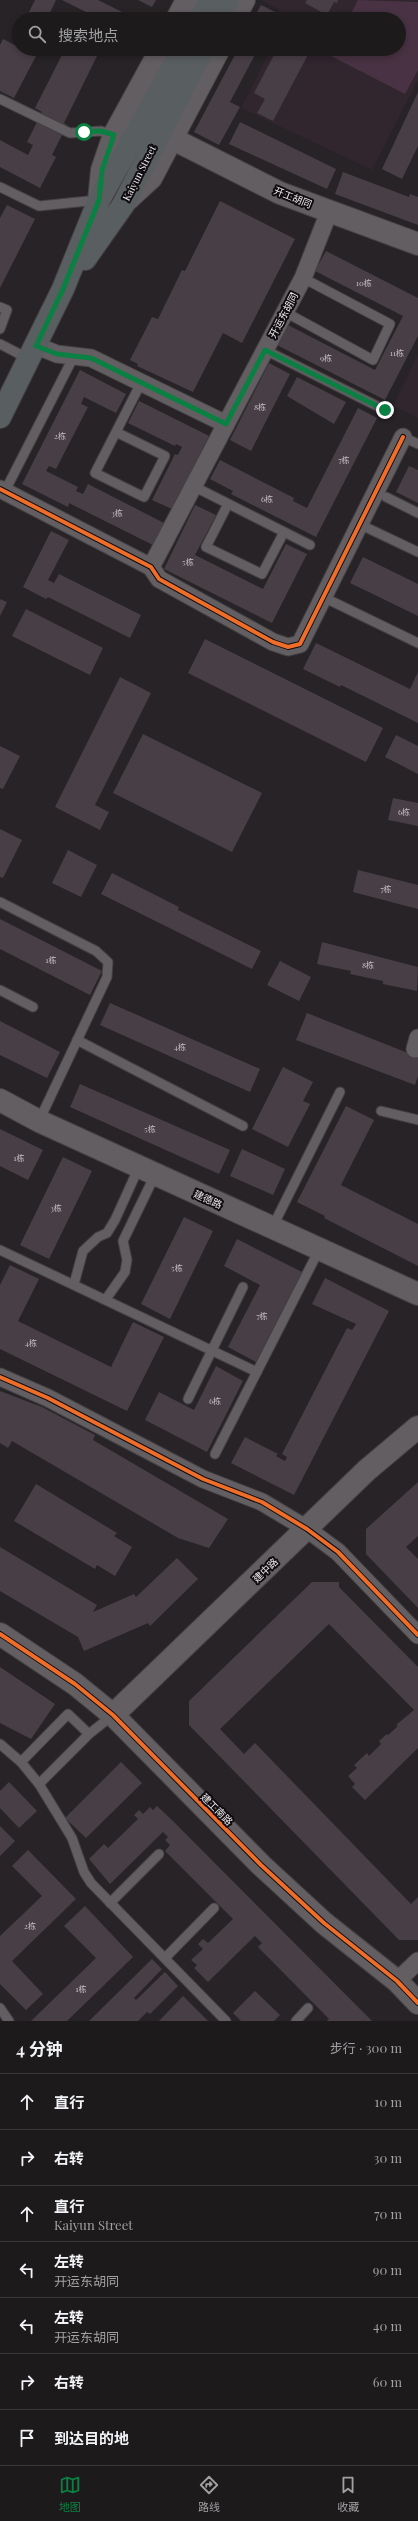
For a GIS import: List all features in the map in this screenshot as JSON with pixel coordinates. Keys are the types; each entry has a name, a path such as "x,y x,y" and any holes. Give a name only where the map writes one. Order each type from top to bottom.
{"main road":[{"path":"198,12 202,0"},
{"path":"204,12 211,0"},
{"path":"222,12 228,0"},
{"name":"Kaiyun Street","path":"0,417 63,289 99,200 179,56"},
{"name":"Kaiyun Street","path":"63,289 122,205 199,56"}],"street":[{"path":"181,12 187,0"},
{"path":"238,12 244,0"},
{"path":"99,200 102,170 114,135 157,56"},
{"path":"122,205 151,178 173,139 215,56"},
{"name":"开工胡同","path":"173,139 280,193 418,244"},
{"name":"开运东胡同","path":"151,567 303,278 330,212"},
{"path":"33,352 91,358 226,424"},
{"path":"2,490 151,567 159,580 272,642 288,647 300,644 359,524 410,441"},
{"name":"建德路","path":"0,1100 39,1122 418,1294"},
{"path":"0,1377 48,1398 203,1479 262,1502 307,1529 338,1552 418,1635"},
{"name":"建中路","path":"113,1715 367,1470 418,1427"},
{"name":"建工南路","path":"0,1634 74,1684 113,1715 267,1870 324,1923 397,1981 418,2002"},
{"path":"397,1981 418,1961"}],"lane":[{"path":"0,99 70,134 101,131 114,135"},
{"path":"0,187 39,206 99,200"},
{"path":"285,312 373,360 390,324 303,278"},
{"path":"0,307 7,310 0,329"},
{"path":"0,344 33,352"},
{"path":"265,350 385,410"},
{"path":"2,490 74,356"},
{"path":"116,432 165,456 144,497 95,473 141,383"},
{"path":"193,486 310,546"},
{"path":"386,497 418,513"},
{"path":"228,504 206,547 262,574 284,532"},
{"path":"359,524 418,552"},
{"path":"323,597 418,643"},
{"path":"0,902 96,951 108,962 107,977 39,1122"},
{"path":"0,990 33,1007"},
{"path":"77,1040 243,1126"},
{"path":"272,1228 340,1092"},
{"path":"381,1111 418,1120"},
{"path":"74,1284 83,1251 98,1237 107,1233 147,1171"},
{"path":"106,1299 125,1272 127,1260 123,1241 147,1171"},
{"path":"0,1250 257,1372"},
{"path":"215,1454 319,1250"},
{"path":"188,1399 244,1287"},
{"path":"21,1762 68,1714 89,1734"},
{"path":"39,1784 89,1734 113,1715"},
{"path":"0,1744 21,1762 39,1784 72,1838 84,1872 90,1884 226,2021"},
{"path":"110,1903 159,1854"},
{"path":"164,1958 214,1908"},
{"path":"0,2008 9,2021"},
{"path":"296,2021 308,2008"}],"shaded area":[{"path":"261,0 418,0 418,80 372,170 241,108 267,56 406,56 406,12 283,12"},
{"path":"358,0 418,2 418,70 405,94 331,56 406,56 406,12 352,12"},
{"path":"418,354 418,418 393,406"}],"building":[{"path":"35,0 56,0 50,12 29,12"},
{"path":"62,0 98,0 122,12 86,12"},
{"path":"138,0 156,0 152,7"},
{"path":"307,0 338,0 337,3 334,2 329,12 322,12 305,3"},
{"path":"261,5 275,12 257,12"},
{"path":"3,39 12,44 12,56 36,56 14,98 0,91 0,45"},
{"path":"61,56 97,56 64,123 67,125 52,155 56,157 40,188 0,167 0,140 28,155 33,145 27,142 42,112 35,108"},
{"path":"234,56 254,56 230,102 240,107 219,145 194,132"},
{"path":"273,56 307,56 273,121 257,113 265,99 254,93"},
{"path":"418,92 418,146 402,179 382,169"},
{"path":"240,122 336,169 327,189 229,144"},
{"path":"343,172 409,197 410,194 418,197 418,225 335,194"},
{"path":"220,201 295,239 242,343 223,333 193,392 137,366 138,364 130,360 152,317 158,319 182,270 185,271"},
{"path":"7,205 35,219 0,288 0,218"},
{"path":"326,251 418,298 418,336 385,400 277,345 288,325 375,370 403,316 315,271"},
{"path":"269,363 290,374 251,451 230,440"},
{"path":"80,370 126,394 116,413 84,397 81,404 88,407 56,469 49,466 46,471 78,487 76,491 83,494 88,484 164,523 153,545 69,503 68,507 22,484"},
{"path":"297,377 346,402 334,424 287,396"},
{"path":"139,401 209,436 172,509 152,500 175,454 178,455 182,447 176,444 175,446 128,423"},
{"path":"358,408 377,418 316,537 231,494 233,491 210,479 220,460 294,498 293,501 307,508"},
{"path":"409,466 418,470 418,503 396,492"},
{"path":"195,505 216,515 195,555 263,589 286,544 307,554 272,623 164,569"},
{"path":"51,531 69,540 48,580 54,583 59,574 141,615 130,638 48,597 46,599 23,587"},
{"path":"363,557 418,584 418,616 350,583"},
{"path":"0,599 7,602 0,616"},
{"path":"26,609 103,648 90,675 12,636"},
{"path":"205,639 383,728 366,762 188,673"},
{"path":"316,643 410,689 418,672 418,723 341,685 340,687 303,669"},
{"path":"120,677 151,693 95,805 109,812 100,830 55,807"},
{"path":"143,734 262,793 232,852 113,793"},
{"path":"396,735 418,746 418,774 385,757"},
{"path":"0,746 20,756 3,789 0,788"},
{"path":"393,798 418,803 418,826 388,820"},
{"path":"0,829 22,840 3,878 0,877"},
{"path":"68,850 97,865 81,897 52,883"},
{"path":"358,870 418,885 418,909 353,892"},
{"path":"112,873 179,907 178,910 261,951 252,969 101,894"},
{"path":"0,919 102,971 90,995 0,949"},
{"path":"322,942 418,967 417,991 383,984 383,981 350,974 351,971 317,964"},
{"path":"280,961 311,977 299,1001 267,985"},
{"path":"110,1003 260,1069 250,1092 100,1025"},
{"path":"307,1013 418,1057 418,1076 415,1085 296,1040"},
{"path":"0,1021 60,1052 47,1078 0,1055"},
{"path":"283,1067 313,1082 303,1101 310,1104 288,1147 252,1129"},
{"path":"80,1084 230,1150 219,1174 70,1107"},
{"path":"346,1106 374,1120 341,1185 418,1224 418,1266 324,1218 325,1216 297,1202"},
{"path":"0,1129 43,1150 28,1180 0,1166"},
{"path":"242,1149 285,1169 273,1195 230,1176"},
{"path":"63,1157 92,1171 49,1259 20,1245"},
{"path":"184,1217 213,1231 170,1319 141,1304"},
{"path":"237,1239 302,1272 256,1362 228,1347 260,1285 224,1266"},
{"path":"10,1265 39,1279 18,1321 111,1367 133,1322 164,1337 127,1411 0,1349 0,1285"},
{"path":"325,1278 389,1311 294,1495 231,1463 245,1437 278,1454 276,1456 285,1461 287,1457 282,1454 347,1328 352,1330 356,1324 312,1304"},
{"path":"216,1366 243,1381 207,1452 145,1420 159,1392 194,1410"},
{"path":"0,1391 42,1407 95,1435 93,1440 228,1519 209,1548 178,1538 12,1441 8,1448 0,1443"},
{"path":"418,1482 418,1536 406,1547 418,1559 418,1608 366,1554 366,1529"},
{"path":"36,1484 117,1533 114,1536 132,1547 115,1576 97,1565 95,1569 14,1521"},
{"path":"0,1547 97,1605 93,1612 134,1594 136,1597 177,1558 198,1579 150,1626 148,1623 84,1651 78,1637 0,1591"},
{"path":"312,1582 339,1582 339,1587 418,1667 418,1748 365,1800 352,1787 355,1784 348,1776 357,1768 354,1765 367,1753 369,1756 381,1744 379,1741 387,1734 388,1735 398,1726 396,1725 414,1710 329,1624 220,1729 244,1754 255,1743 411,1904 418,1897 418,1940 399,1940 189,1725 189,1701"},
{"path":"0,1667 55,1704 31,1739 0,1723"},
{"path":"121,1762 142,1783 86,1838 65,1818"},
{"path":"9,1782 37,1811 19,1828 0,1808 0,1791"},
{"path":"157,1806 372,2021 327,2021 329,2019 258,1947 262,1943 255,1936 208,1982 194,1968 197,1965 191,1960 203,1949 198,1944 203,1939 208,1943 233,1919 165,1851 170,1845 165,1840 168,1837 163,1832 110,1884 89,1859 104,1844 108,1848 138,1819 134,1815 139,1810 143,1814 150,1807 153,1810"},
{"path":"0,1826 15,1841 0,1856"},
{"path":"28,1850 76,1899 12,1961 43,1994 26,2010 0,1984 0,1936 42,1896 12,1866"},
{"path":"85,1906 133,1957 67,2021 31,2021 96,1958 64,1926"},
{"path":"152,1959 162,1969 134,1998 136,2000 165,1972 178,1986 150,2014 147,2012 138,2021 89,2021"},
{"path":"255,1991 280,2015 274,2021 241,2021 233,2013"},
{"path":"183,1996 208,2021 159,2021"}],"cycle path":[{"path":"0,489 151,567 159,579 273,642 288,647 300,644 403,437"},
{"path":"0,1377 48,1398 203,1479 262,1502 307,1529 338,1552 418,1635"},
{"path":"0,1634 75,1684 113,1715 261,1865 324,1923 397,1981 418,2003"}],"route":[{"path":"84,132 101,131 114,135 102,170 99,200 63,289 36,346 57,354 91,358 226,424 265,350 385,410"}]}
